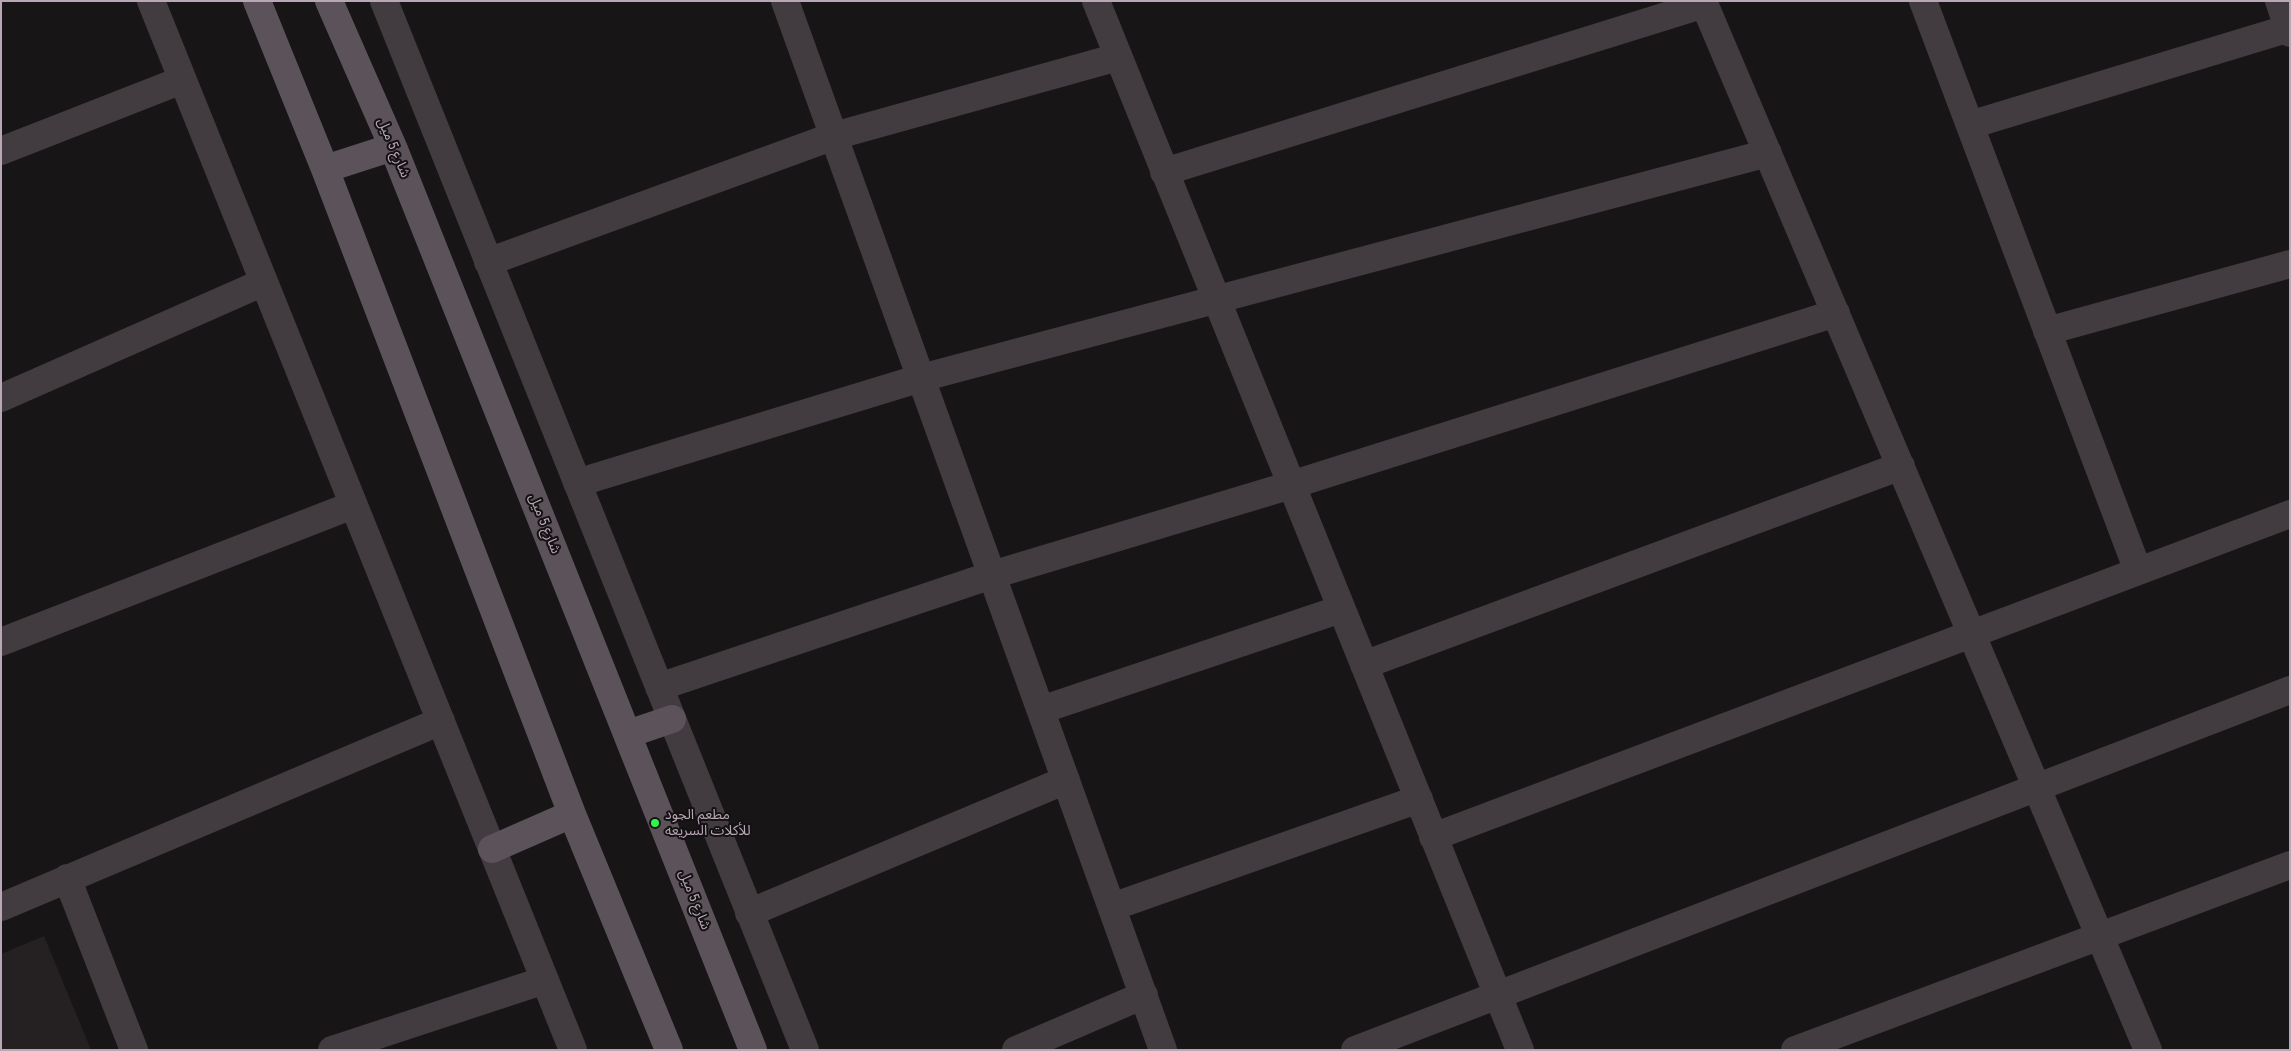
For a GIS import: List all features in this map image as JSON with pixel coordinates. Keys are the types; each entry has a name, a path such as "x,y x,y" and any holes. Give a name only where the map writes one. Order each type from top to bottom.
{"main road":[{"path":"257,1 324,169 572,814 669,1050"},
{"name":"شارع 5 ميل","path":"329,1 393,147 753,1050"},
{"path":"324,169 393,147"},
{"path":"628,734 672,719"},
{"path":"492,849 572,814"}],"street":[{"path":"151,1 573,1050"},
{"path":"384,1 804,1050"},
{"path":"785,1 1163,1050"},
{"path":"1096,1 1520,1050"},
{"path":"1923,1 2138,571"},
{"path":"1970,125 2289,30 2279,1"},
{"path":"1164,172 1704,3 2148,1050"},
{"path":"488,262 834,136 1118,57"},
{"path":"1,151 182,80"},
{"path":"577,483 921,378 1768,153"},
{"path":"2047,331 2290,264"},
{"path":"1,398 264,282"},
{"path":"659,687 992,575 1291,485 1836,312"},
{"path":"1364,665 1901,466"},
{"path":"1,642 353,505"},
{"path":"1433,837 2290,514"},
{"path":"1041,710 1341,609"},
{"path":"1355,1050 2290,690"},
{"path":"1,907 441,721"},
{"path":"750,913 1066,780"},
{"path":"1112,907 1418,800"},
{"path":"1796,1050 2290,865"},
{"path":"67,878 134,1050"},
{"path":"347,1048 545,980"},
{"path":"1016,1050 1144,995"}],"shaded area":[{"path":"44,936 91,1050 1,1050 1,954"}],"place":[{"name":"مطعم الجود للأكلات السريعه","path":"655,823"}]}
